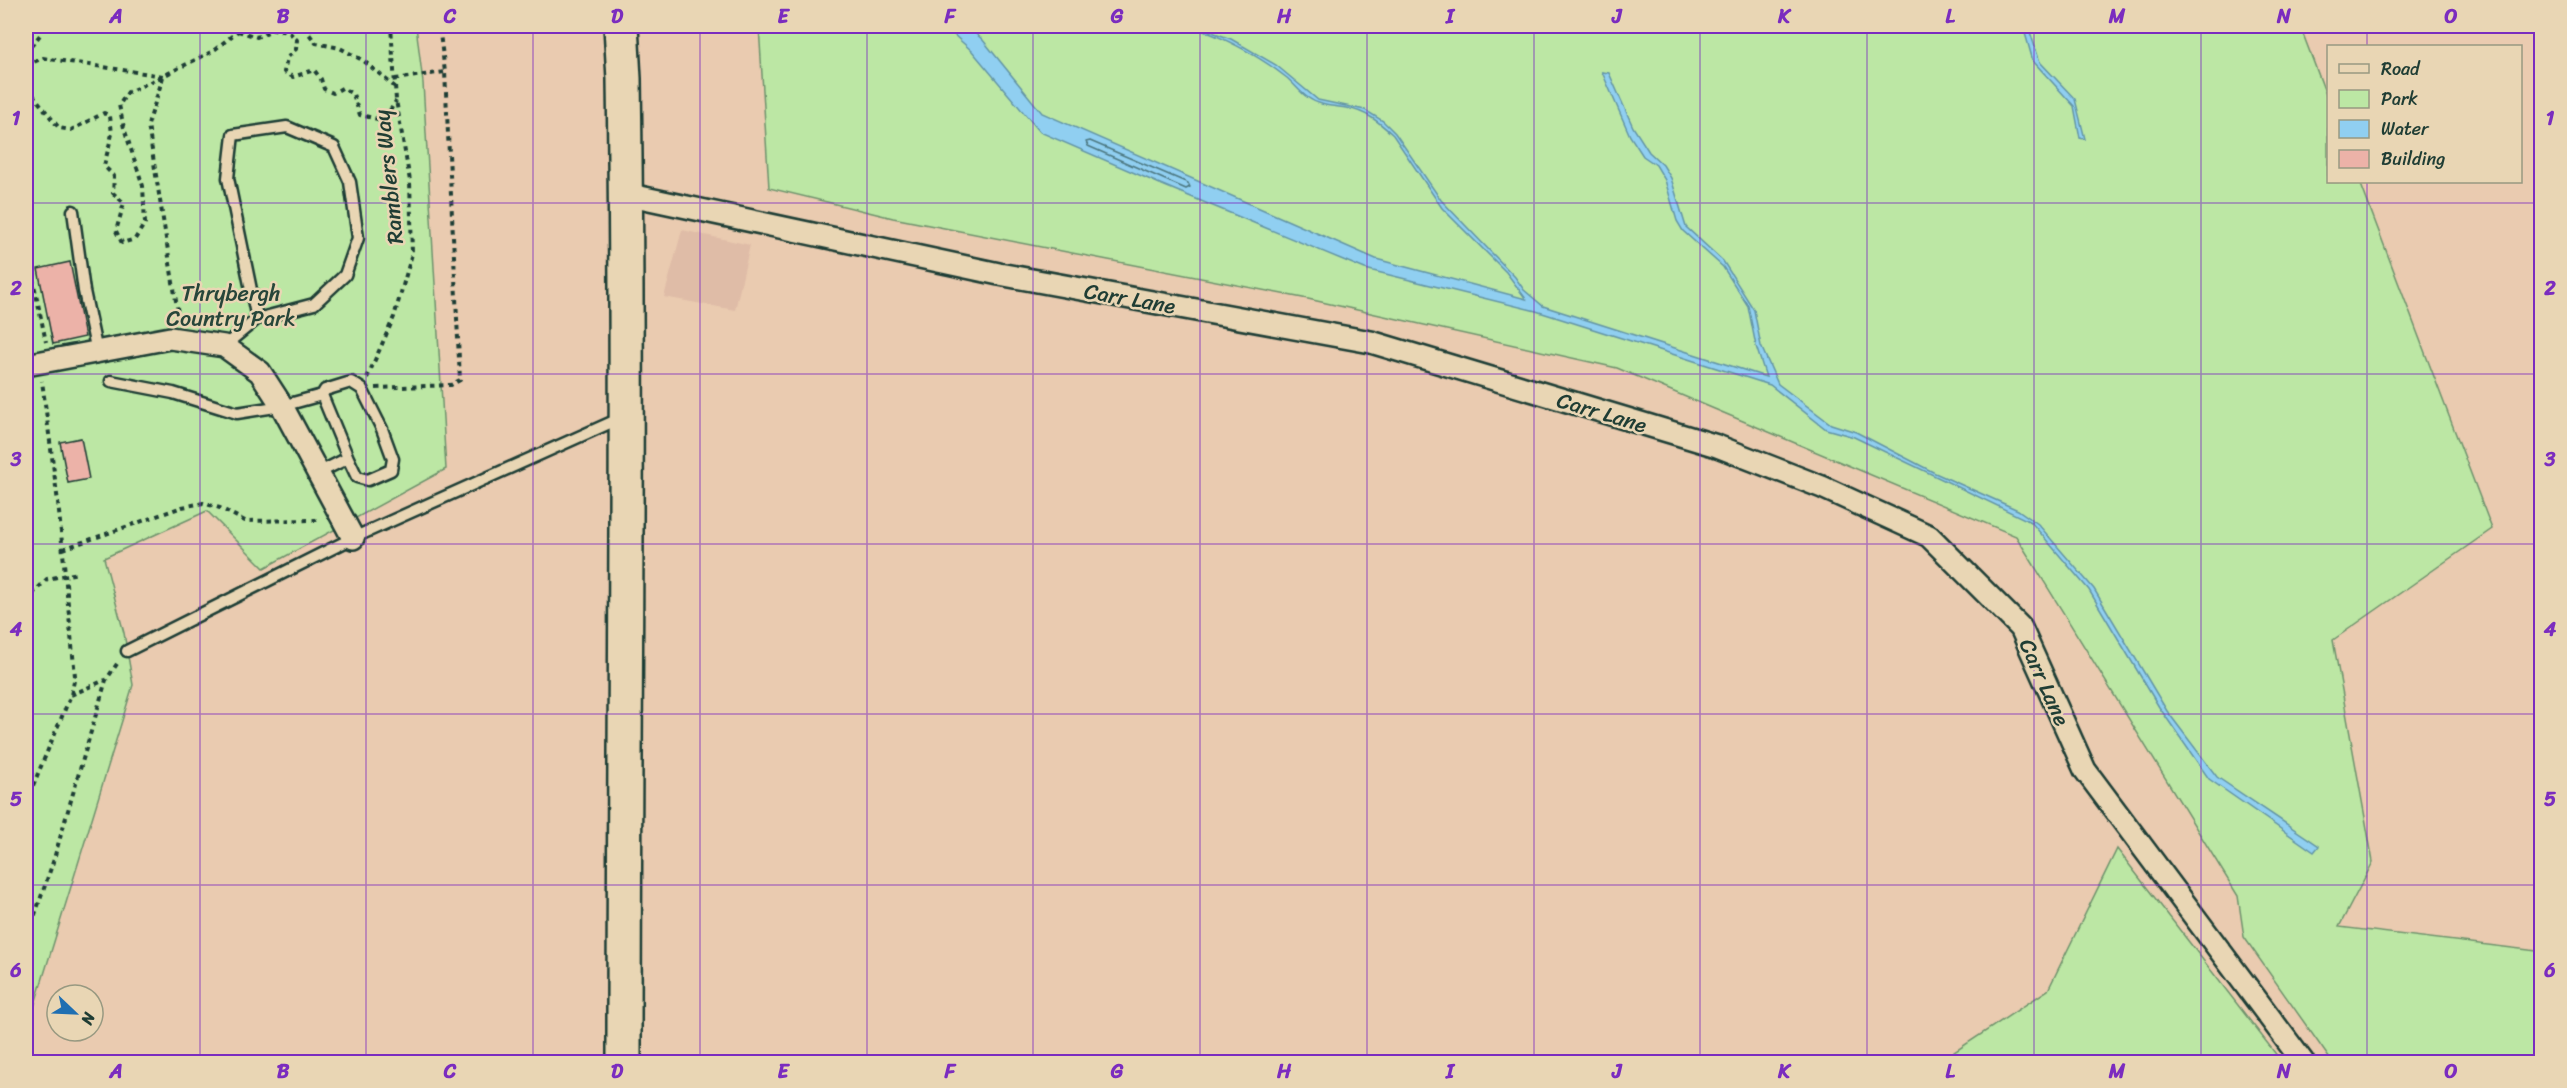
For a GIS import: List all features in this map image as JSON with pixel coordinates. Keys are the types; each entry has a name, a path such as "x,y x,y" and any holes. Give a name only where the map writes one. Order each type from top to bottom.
{"main road":[{"path":"621,26 626,194 627,415 624,575 624,1062"}],"street":[{"name":"Carr Lane","path":"626,194 999,274 1371,342 1717,446 1822,487 1929,536 2021,628 2085,770 2303,1062"},
{"path":"30,364 170,338 224,346 260,372 282,406 353,538"}],"lane":[{"path":"224,346 257,319 314,304 345,275 358,238 350,182 334,147 287,127 233,135 228,178 257,319"},
{"path":"73,211 84,291 97,352"},
{"path":"111,381 173,393 237,413 282,406 322,395 325,390 351,382 362,389 393,459 390,470 368,480 357,477 322,395"},
{"path":"127,651 353,538 627,415"},
{"path":"318,473 348,458"}],"path":[{"path":"26,53 40,35 38,26"},
{"path":"146,26 153,29 166,26"},
{"path":"26,78 30,91 59,128 70,130 104,112 110,116 112,134 104,166 114,176 113,193 123,203 116,231 122,243 135,238 145,223 143,186 119,105 128,92 213,51 238,32 240,26"},
{"path":"311,26 309,34 316,43 340,48 364,61 396,87"},
{"name":"Ramblers Way","path":"362,389 394,317 412,254 410,181 396,100 391,26"},
{"path":"362,389 452,385 460,380 445,72 439,26"},
{"path":"238,32 257,37 274,29 291,33 297,40 296,49 287,58 284,72 293,77 314,70 321,79 324,89 333,93 342,88 353,94 360,115 378,119 391,109 396,100"},
{"path":"26,65 43,58 163,76"},
{"path":"395,80 445,72"},
{"path":"163,76 148,125 182,338"},
{"path":"26,262 31,270 46,346 30,364 63,549 75,676 70,695 26,802"},
{"path":"63,549 182,507 203,503 220,508 245,521 316,520 337,508"},
{"path":"26,601 48,579 78,573"},
{"path":"26,941 53,862 106,680 127,651"},
{"path":"70,695 106,680"}],"shaded area":[{"path":"682,230 750,245 735,310 664,297"}],"green space":[{"name":"Thrybergh Country Park","path":"26,26 416,26 423,83 446,469 264,568 207,511 104,558 124,633 133,685 26,1033"},
{"path":"759,26 2300,26 2327,97 2327,183 2360,183 2492,529 2333,640 2373,862 2339,927 2541,950 2541,1062 2332,1062 2244,937 2238,896 2016,536 1617,368 1308,299 893,218 769,188"},
{"path":"2117,849 2282,1062 1939,1062 2048,990"}],"water":[{"path":"944,26 966,26 982,39 1042,113 1376,259 1526,299 1506,272 1442,208 1393,135 1383,126 1360,112 1316,102 1302,93 1287,78 1251,54 1222,38 1181,26 1196,26 1231,39 1276,65 1318,100 1365,110 1383,121 1395,133 1441,200 1515,277 1524,290 1543,306 1766,377 1756,346 1748,306 1723,267 1683,231 1677,221 1665,180 1656,165 1643,156 1630,136 1602,72 1609,73 1633,127 1649,152 1663,165 1671,178 1686,227 1723,261 1754,310 1761,346 1778,384 1831,424 1856,432 1935,473 2018,510 2038,524 2094,589 2167,711 2217,777 2319,846 2314,852 2209,779 2159,707 2089,590 2031,522 1854,437 1826,429 1770,385 1536,311 1365,269 1040,132 972,51"},
{"path":"2023,26 2028,26 2040,62 2075,99 2085,139 2080,138 2074,106 2033,61"}],"building":[{"path":"70,262 85,337 53,344 38,269"},
{"path":"81,438 89,479 68,483 60,442"}]}
